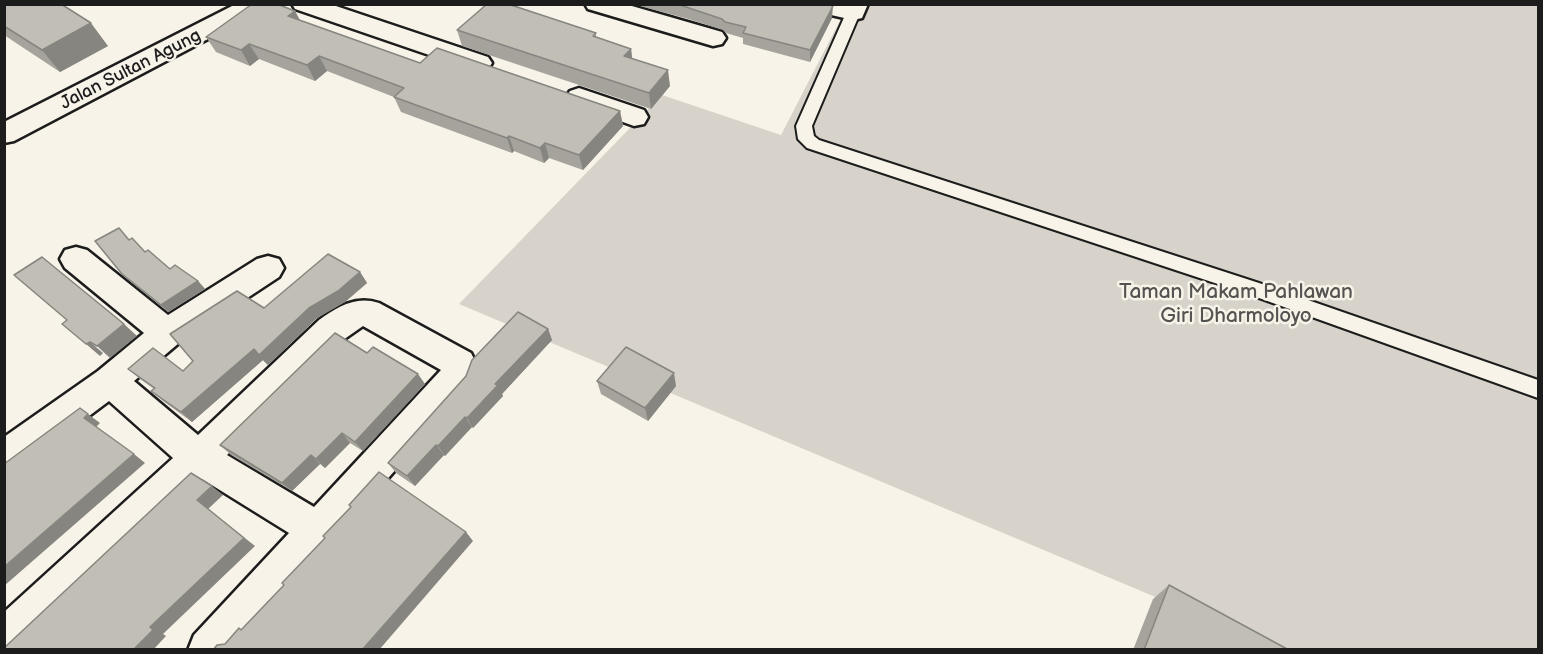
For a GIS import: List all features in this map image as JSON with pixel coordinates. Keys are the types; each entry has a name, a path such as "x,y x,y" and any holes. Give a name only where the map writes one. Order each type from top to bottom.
{"street":[{"name":"Jalan Sultan Agung","path":"4,134 256,4"},
{"path":"304,4 505,72"},
{"path":"597,4 713,38"},
{"path":"814,4 854,9"},
{"path":"559,91 634,117"},
{"path":"76,259 167,333"},
{"path":"4,458 110,381 167,333 268,268"},
{"path":"4,640 200,458 331,330 356,312 367,312 376,316 459,363 458,375 209,650"},
{"path":"110,381 200,458 318,530"}],"lane":[{"path":"854,9 804,126 806,139 813,144 1252,288 1539,389"}],"green space":[{"name":"Taman Makam Pahlawan Giri Dharmoloyo","path":"848,5 1538,5 1538,649 1279,649 459,304 662,95 781,135"}],"building":[{"path":"4,4 61,4 91,23 42,50 4,26"},
{"path":"252,4 277,4 295,11 288,16 420,63 437,48 620,111 579,155 545,143 540,148 394,97 404,88 319,56 307,65 249,44 241,50 206,37"},
{"path":"487,4 508,4 596,33 593,36 631,49 624,56 668,70 649,93 457,30"},
{"path":"677,4 825,4 833,6 810,50 743,33 746,27 725,22"},
{"path":"119,228 129,240 132,238 145,252 148,250 170,269 175,265 198,281 161,305 122,274 95,241"},
{"path":"328,254 360,272 338,291 309,308 259,355 254,349 181,412 151,391 155,388 128,369 153,348 183,371 193,361 170,334 237,291 264,308"},
{"path":"42,257 124,324 97,346 90,342 86,344 62,324 67,320 14,275"},
{"path":"518,312 548,329 495,384 498,385 467,418 465,417 438,446 436,445 407,476 388,463 466,376 472,360"},
{"path":"335,333 367,353 373,347 418,374 355,442 342,433 316,459 311,455 282,483 220,445"},
{"path":"626,347 674,373 645,408 597,381"},
{"path":"80,408 88,414 84,418 134,454 4,567 4,464"},
{"path":"379,472 466,532 362,650 213,650 217,645 225,644 239,628 241,630 284,585 282,583 325,538 323,536 351,507 349,505"},
{"path":"191,473 212,486 197,500 244,538 150,627 153,630 133,650 4,650 4,648"},
{"path":"1169,585 1289,650 1144,650"}]}
